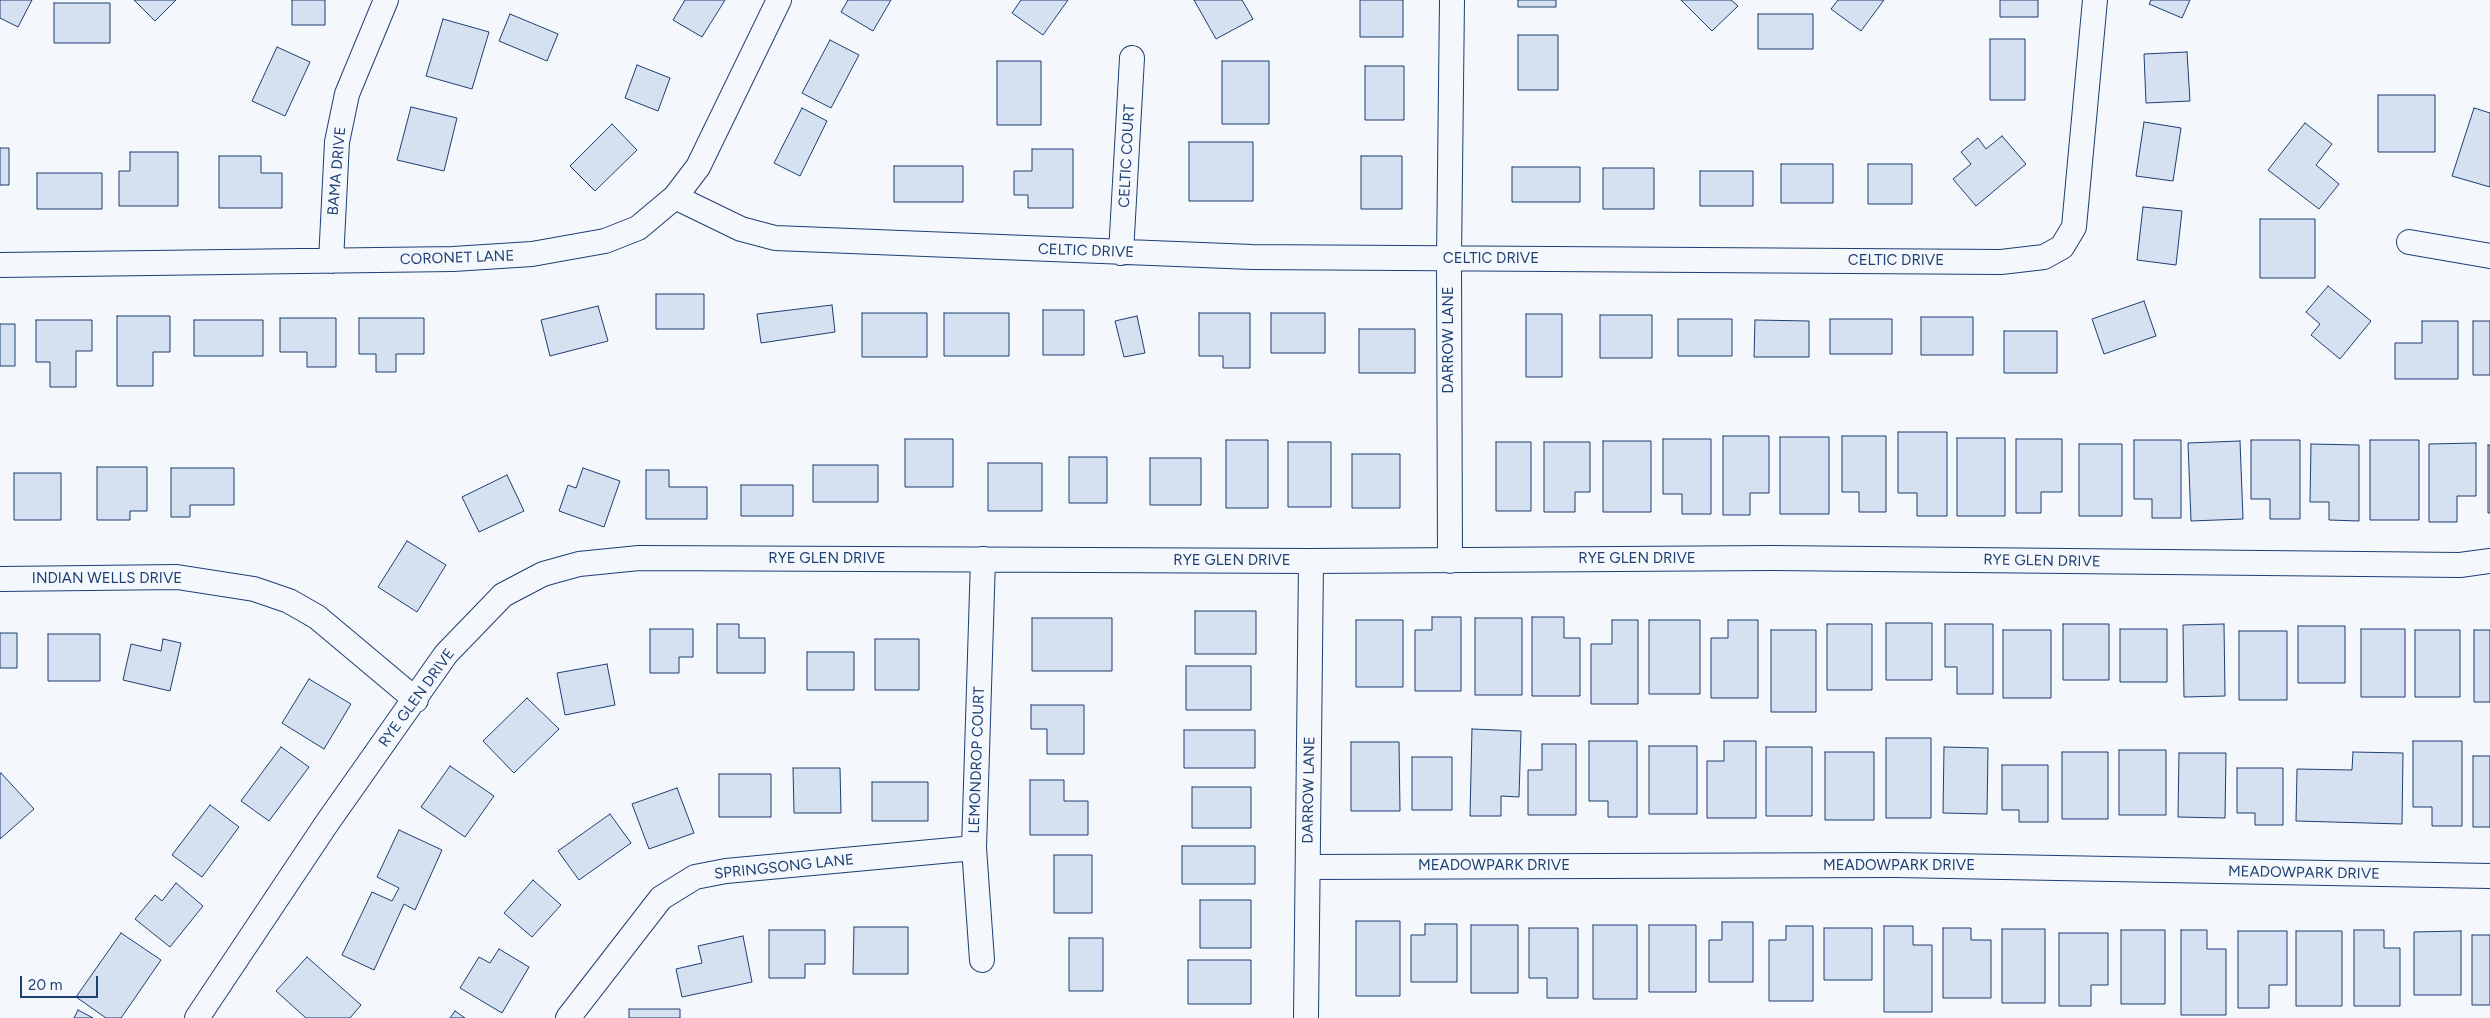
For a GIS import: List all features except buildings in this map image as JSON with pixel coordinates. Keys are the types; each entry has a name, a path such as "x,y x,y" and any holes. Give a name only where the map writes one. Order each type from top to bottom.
{"street":[{"name":"BAMA DRIVE","path":"331,261 337,142 347,94 386,0"},
{"name":"CORONET LANE","path":"0,265 453,259 532,254 596,242 638,228 675,196 698,167 779,0"},
{"name":"DARROW LANE","path":"1450,561 1449,259 1452,0"},
{"name":"CELTIC DRIVE","path":"675,196 741,229 775,238 1252,258 2001,262 2044,258 2062,247 2074,227 2095,0"},
{"name":"CELTIC COURT","path":"1121,253 1132,58"},
{"path":"2409,242 2490,256"},
{"name":"RYE GLEN DRIVE","path":"197,1018 327,823 416,700 446,654 503,595 543,574 579,564 639,558 1450,561 1783,558 2460,565 2490,561"},
{"name":"LEMONDROP COURT","path":"982,960 974,848 983,560"},
{"name":"DARROW LANE","path":"1306,1018 1311,561"},
{"name":"INDIAN WELLS DRIVE","path":"0,579 177,577 254,589 289,601 316,616 416,700"},
{"name":"SPRINGSONG LANE","path":"568,1018 661,898 695,877 726,871 974,848"},
{"name":"MEADOWPARK DRIVE","path":"1308,867 1895,865 2490,876"}]}
